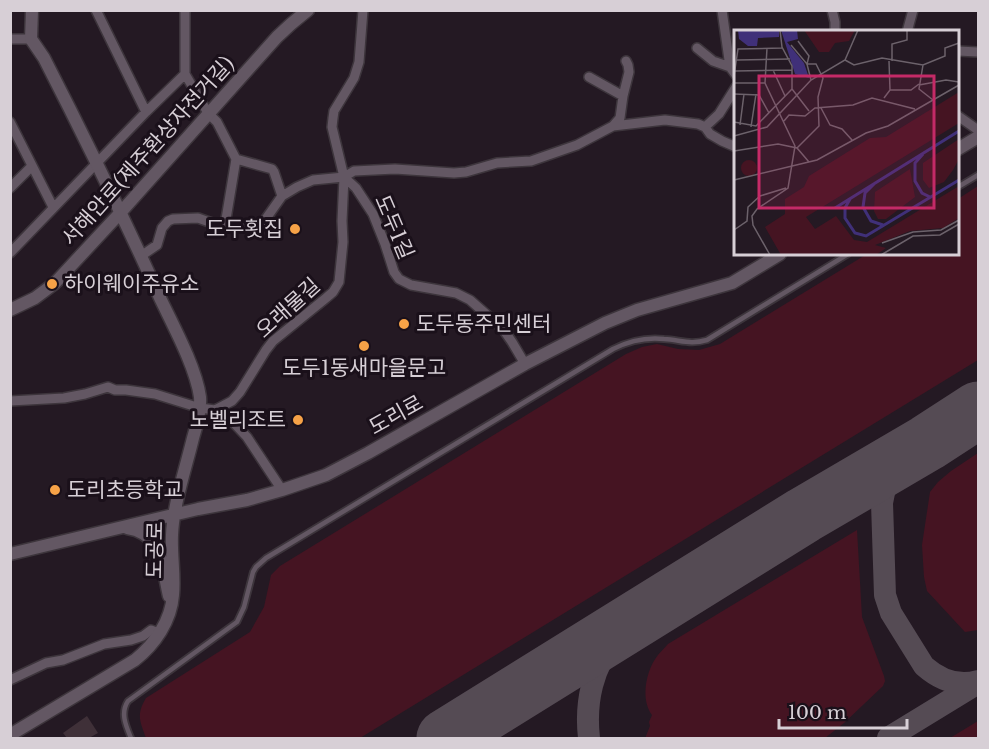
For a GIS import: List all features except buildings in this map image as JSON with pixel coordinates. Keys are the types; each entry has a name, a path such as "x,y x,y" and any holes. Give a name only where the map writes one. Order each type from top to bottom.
{"street":[{"path":"10,39 31,39 32,10"},
{"path":"96,10 146,112"},
{"path":"185,10 185,74 208,113 217,122 236,159 225,225"},
{"path":"291,24 293,10"},
{"name":"서해안로(제주환상자전거길)","path":"10,310 35,298 50,287 121,212 208,113 291,24 308,10"},
{"path":"344,177 332,127 333,118 334,111 350,87 357,70 363,10"},
{"path":"723,10 730,67 734,73"},
{"path":"832,10 836,22 835,30"},
{"path":"908,30 913,10"},
{"name":"도공로","path":"10,735 135,660 149,647 159,633 171,606 174,515 200,408 200,398 189,363 121,212 44,58 31,39"},
{"path":"697,48 713,61 730,67"},
{"path":"959,51 978,52"},
{"path":"141,256 157,245 162,228 168,220 198,218 225,225 259,224 265,220 282,196 307,182 344,177 354,171 363,170 395,169 460,173 496,163 531,161 577,146 613,126 620,118 629,72 626,61"},
{"path":"10,253 185,74"},
{"path":"589,77 623,96"},
{"path":"705,127 719,114 734,89"},
{"path":"959,117 978,130"},
{"path":"613,126 665,120 698,124 705,127 710,134 734,147"},
{"path":"10,122 53,207"},
{"path":"959,147 978,137"},
{"path":"236,159 272,169 282,196"},
{"path":"10,188 32,166"},
{"name":"도두1길","path":"344,177 356,188 373,214 394,272 399,279 411,285 456,293 470,300 503,329 525,364"},
{"name":"오래물길","path":"215,410 232,401 240,392 273,341 337,287 343,251 344,177"},
{"name":"도리로","path":"10,554 198,509 247,500 326,475 525,364 605,323 637,310 732,283 778,255"},
{"path":"10,401 64,398 108,387 115,390 155,394 200,408 215,410 231,420 248,437 282,490"},
{"path":"123,528 142,532 155,545 160,556 171,606"},
{"path":"10,680 46,663 63,660 101,645 131,640 151,630 159,633"}],"lane":[{"path":"959,186 978,175"},
{"path":"131,738 124,715 125,705 237,621 244,607 253,572 266,558 613,349 642,339 667,339 688,343 707,340 846,255"}],"shaded area":[{"path":"978,186 978,360 360,738 146,738 140,718 146,698 250,632 264,607 271,575 280,566 626,354 657,344 678,349 699,350 720,344 865,255 959,255 959,198"},
{"path":"978,453 978,630 965,632 927,591 922,545 930,492 951,471"},
{"path":"857,530 862,617 884,676 883,686 825,738 646,738 652,715 645,693 648,676 654,661 668,644"},
{"path":"978,721 978,738 950,738"}],"taxiway":[{"path":"927,443 897,468 884,492 882,503 885,595 891,613 924,666 936,675 956,683 978,681"},
{"path":"589,738 588,712 596,673 608,649 628,627 649,611"},
{"path":"888,738 978,683"},
{"path":"486,738 498,716 516,695"}],"runway":[{"path":"445,738 978,410"}],"place":[{"name":"도두횟집","path":"295,229"},
{"name":"하이웨이주유소","path":"52,284"},
{"name":"도두동주민센터","path":"404,324"},
{"name":"도두1동새마을문고","path":"364,346"},
{"name":"노벨리조트","path":"298,420"},
{"name":"도리초등학교","path":"55,490"}]}
